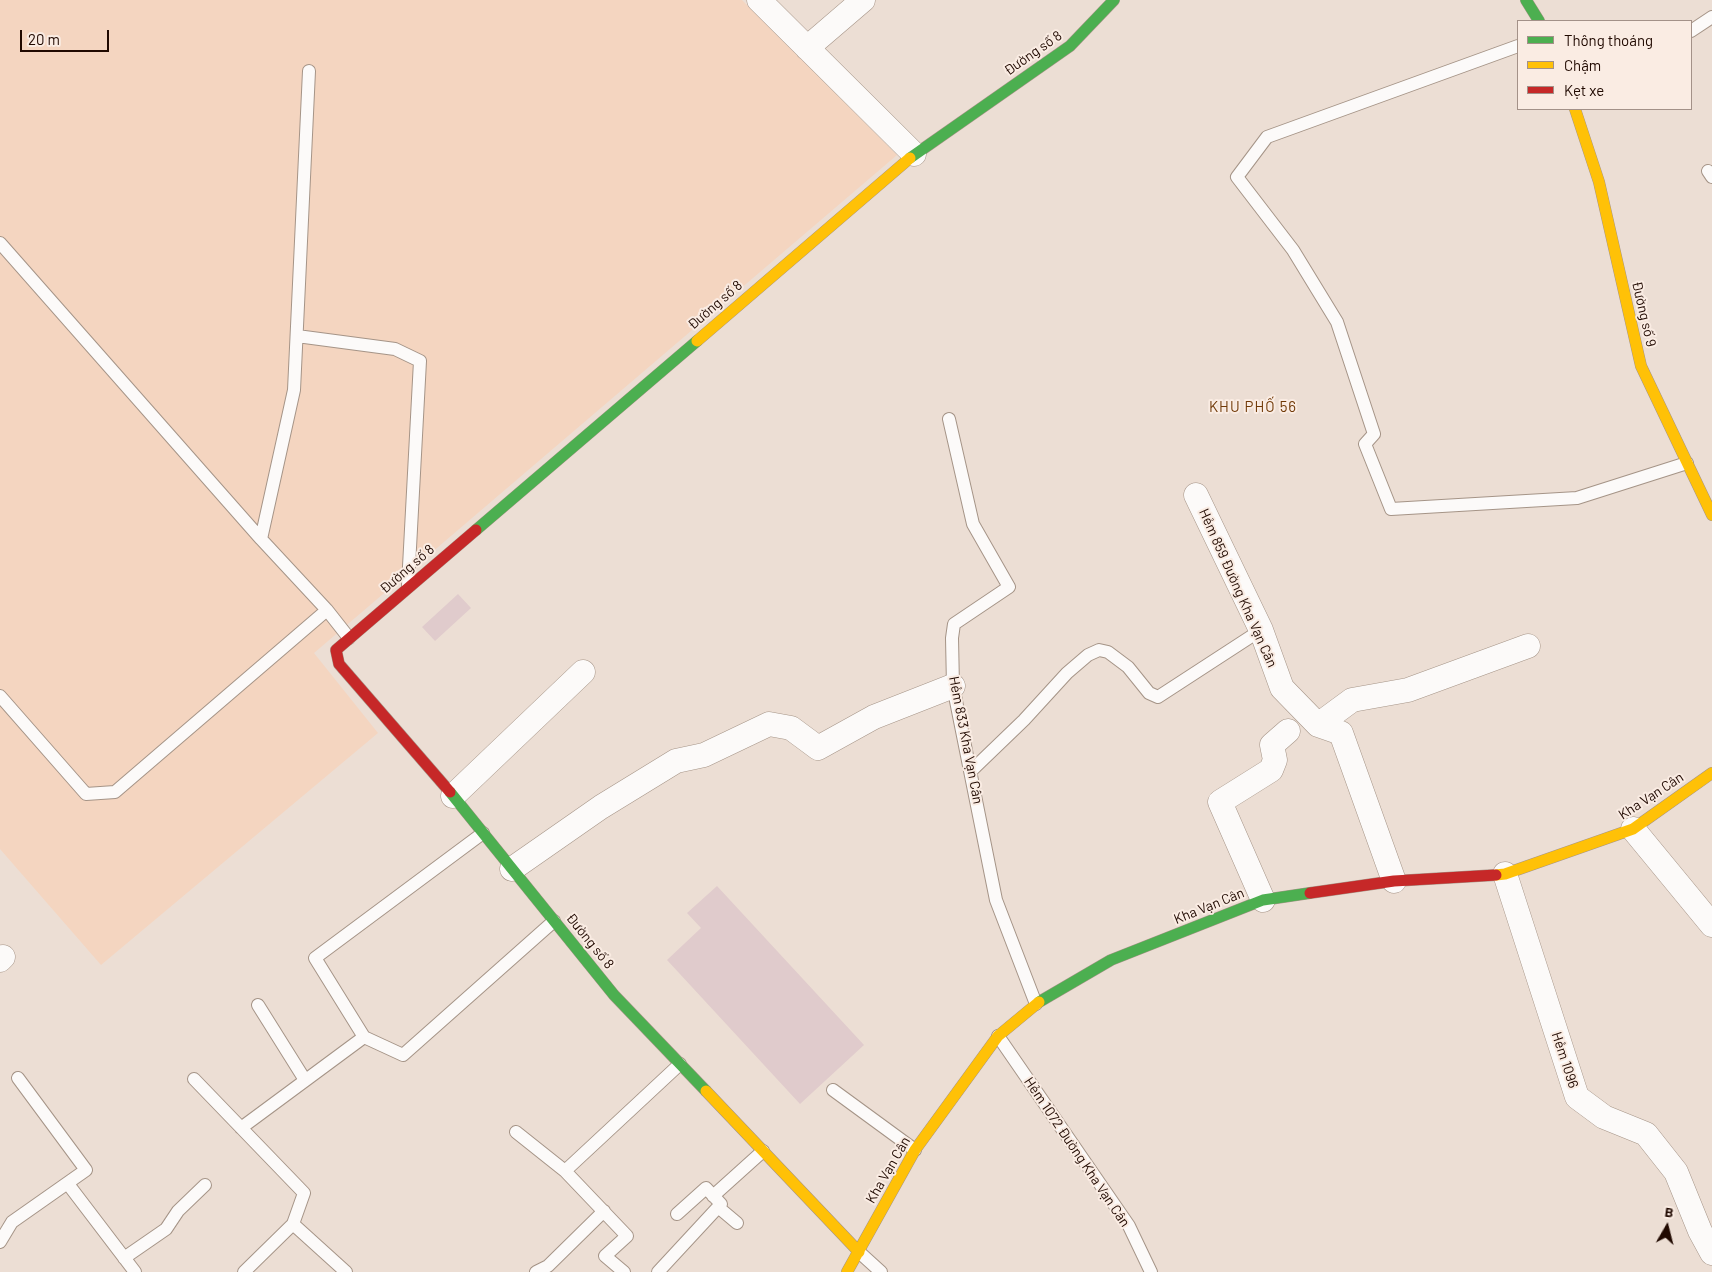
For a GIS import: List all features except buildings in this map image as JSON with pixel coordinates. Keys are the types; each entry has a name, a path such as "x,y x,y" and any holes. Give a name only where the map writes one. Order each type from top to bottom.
{"street":[{"path":"758,0 914,154"},
{"path":"807,48 863,0"},
{"name":"Đường số 8","path":"859,1252 614,995 453,796 338,664 336,650 914,154 1070,46 1114,0"},
{"path":"1526,0 1538,20"},
{"name":"Đường số 9","path":"1576,110 1599,182 1641,366 1712,515"},
{"name":"Hẻm 859 Đường Kha Vạn Cân","path":"1196,495 1261,630 1282,688 1318,725 1341,733 1394,881"},
{"path":"1318,725 1352,700 1408,690 1528,646"},
{"path":"453,796 583,672"},
{"path":"512,869 601,807 676,761 704,755 769,724 791,728 818,748 874,717 953,686"},
{"path":"1263,900 1220,807 1220,802 1271,770 1275,760 1272,745 1288,731"},
{"name":"Kha Vạn Cân","path":"848,1272 914,1150 998,1036 1036,1004 1111,960 1263,900 1394,881 1505,874 1633,829 1712,773"},
{"path":"1633,829 1712,925"},
{"name":"Hẻm 1096","path":"1505,874 1577,1097 1604,1117 1646,1134 1676,1172 1700,1231 1712,1253"}],"lane":[{"path":"1692,30 1712,16"},
{"path":"1517,46 1267,137 1237,177 1293,250 1337,322 1374,434 1365,444 1391,509 1577,498 1687,463"},
{"path":"261,539 294,390 309,71"},
{"path":"2,247 350,638"},
{"path":"297,336 394,349 420,360 408,588"},
{"name":"Hẻm 833 Kha Vạn Cân","path":"949,419 973,524 1009,587 954,624 952,638 953,686 996,900 1036,1004"},
{"path":"0,696 86,794 115,792 327,610"},
{"path":"971,771 1088,654 1099,650 1108,652 1128,667 1149,693 1158,697 1261,630"},
{"path":"483,832 315,958 364,1037 403,1055 554,921"},
{"path":"258,1005 305,1080"},
{"name":"Hẻm 1072 Đường Kha Vạn Cân","path":"998,1036 1129,1226 1151,1272"},
{"path":"241,1128 364,1037"},
{"path":"565,1171 680,1064"},
{"path":"0,1242 12,1222 86,1170 18,1078"},
{"path":"194,1079 304,1193 294,1224 244,1272"},
{"path":"833,1090 914,1150"},
{"path":"516,1132 565,1171 627,1236 605,1256 624,1272"},
{"path":"658,1272 716,1201 762,1151"},
{"path":"68,1184 135,1272"},
{"path":"124,1258 166,1229 178,1211 206,1185"},
{"path":"677,1214 706,1188 737,1223"},
{"path":"536,1272 548,1266 604,1211"},
{"path":"294,1224 346,1272"},
{"path":"859,1252 882,1272"}],"shaded area":[{"path":"0,0 742,0 897,155 314,653 378,733 101,965 0,849"}],"traffic: fast":[{"path":"910,158 1070,46 1114,0"},
{"path":"1526,0 1538,20"},
{"path":"476,530 697,341"},
{"path":"450,792 614,995 706,1091"},
{"path":"1039,1002 1111,960 1263,900 1310,893"}],"traffic: slow":[{"path":"1575,110 1599,182 1641,366 1712,515"},
{"path":"697,341 910,158"},
{"path":"1496,875 1505,874 1633,829 1712,773"},
{"path":"847,1272 915,1150 998,1036 1039,1002"},
{"path":"706,1091 859,1252"}],"traffic: jam":[{"path":"450,792 339,664 336,650 476,530"},
{"path":"1310,893 1394,881 1496,875"}],"district":[{"name":"KHU PHỐ 56","path":"1253,407"}]}
